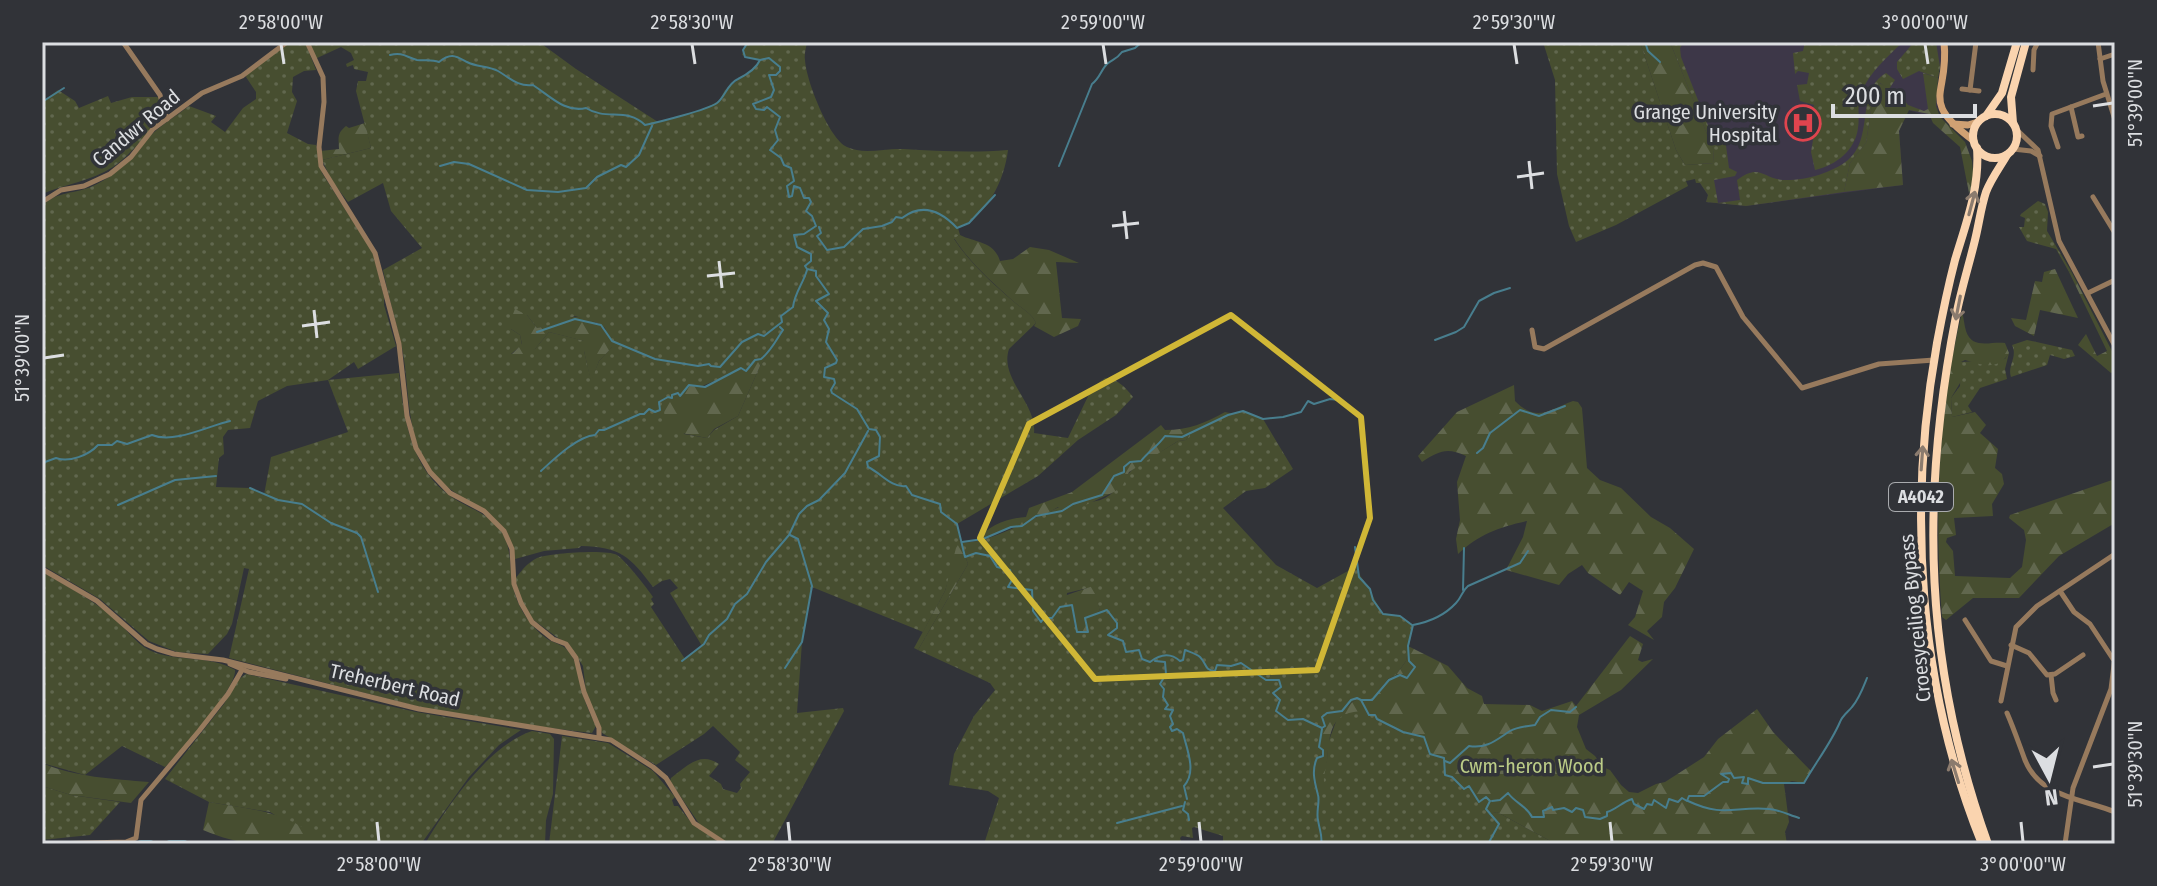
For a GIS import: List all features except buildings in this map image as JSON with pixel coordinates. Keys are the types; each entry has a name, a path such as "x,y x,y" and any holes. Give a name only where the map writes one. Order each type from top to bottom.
{"highway":[{"path":"2017,42 2002,93 1973,134 1976,145 1994,158 2010,152 2017,140 2011,97 2026,42"},
{"path":"1982,119 2001,114 2015,126"},
{"name":"Croesyceiliog Bypass","path":"1976,145 1978,179 1954,264 1934,360 1925,423 1920,508 1929,639 1940,709 1953,765 1982,844"},
{"name":"Croesyceiliog Bypass","path":"1988,844 1961,752 1944,675 1932,567 1932,509 1941,401 1961,291 1986,194 2010,152"}],"main road":[{"path":"1945,46 1940,106 1953,124 1976,145"},
{"path":"1953,124 1968,125 1982,119"}],"street":[{"path":"123,42 160,95 167,119"},
{"name":"Candwr Road","path":"42,202 61,190 84,186 110,174 131,157 153,129 202,93 242,76 287,42"},
{"path":"307,42 323,77 324,102 319,147 321,166 375,253 399,344 407,416 416,448 430,472 450,493 484,511 504,531 512,549 514,584 521,603 532,622 553,639 566,644 576,658 584,692 599,728 599,737"},
{"path":"1970,90 1976,42"},
{"path":"2033,70 2034,50 2038,42"},
{"path":"2098,42 2106,94 2115,120"},
{"path":"2100,59 2115,54"},
{"path":"1962,89 1979,91"},
{"path":"2058,147 2050,120 2052,114 2106,94"},
{"path":"2071,107 2078,137 2082,136"},
{"path":"2015,126 2038,150 2057,235 2115,346"},
{"path":"2010,152 2031,151 2040,156"},
{"path":"2093,197 2115,233"},
{"path":"1532,330 1535,347 1544,349 1703,263 1716,267 1743,317 1802,388 1879,364 1934,360"},
{"path":"2088,293 2115,280"},
{"path":"2001,701 2016,627 2024,617 2115,554"},
{"name":"Treherbert Road","path":"42,569 97,601 146,644 157,649 223,660 419,709 611,740 666,778 694,823 726,844"},
{"path":"2060,591 2074,612 2090,624 2114,658 2111,689 2075,781 2065,844"},
{"path":"1965,620 1991,661 2007,666"},
{"path":"1972,630 1978,621"},
{"path":"2011,645 2029,653 2047,675 2083,655"},
{"path":"223,660 242,670 273,678 295,679"},
{"path":"52,844 126,842 136,838 141,800 228,694 242,670"},
{"path":"2051,675 2056,700"},
{"path":"2007,713 2032,772 2043,784 2072,799 2115,812"}],"highlighted area":[{"path":"1231,315 1361,417 1370,518 1317,670 1095,679 980,538 1029,424"}],"shaded area":[{"name":"Grange University Hospital","path":"1670,42 1944,42 1936,90 1938,110 1924,115 1908,110 1899,131 1903,185 1746,206 1706,202 1708,195 1700,183 1683,75"}],"green space":[{"path":"290,42 305,42 316,70 304,71 293,77 292,92 297,101 287,133 316,145 322,173 373,253 396,346 358,369 354,362 328,380 399,373 407,425 418,458 439,486 488,518 503,534 519,605 537,631 565,648 573,657 585,702 596,726 592,733 424,708 229,658 249,569 244,568 232,624 208,654 177,652 149,641 100,599 42,565 42,206 53,198 87,189 110,176 154,133 189,106 216,116 211,122 225,132 243,108 256,99 247,74","holes":["328,380 348,432 271,457 264,495 250,488 216,487 219,458 224,454 223,437 228,430 250,428 258,401 287,386"]},
{"path":"309,42 539,42 658,122 704,109 719,101 725,90 758,65 760,60 742,55 746,42 807,42 806,69 814,94 833,133 847,147 867,151 1008,150 1003,174 986,206 958,228 960,235 954,239 981,272 1029,313 1036,323 1009,349 1007,360 1013,381 1030,411 1034,433 1068,438 1092,388 1105,378 1121,384 1133,397 1116,415 1078,440 1038,476 957,524 960,542 945,591 923,632 812,587 802,642 797,713 843,708 844,711 772,844 730,844 700,825 670,781 688,765 706,759 719,764 709,776 723,789 737,793 741,788 740,784 750,772 735,760 740,752 713,726 656,765 602,733 586,692 583,666 568,643 531,618 515,579 530,562 543,556 590,552 617,555 653,597 651,607 685,659 702,646 670,593 678,588 670,579 653,587 623,555 605,548 581,546 515,559 500,526 449,488 426,463 414,435 404,358 383,270 422,248 391,211 383,183 348,202 332,181 322,160 371,148 356,91 358,81 366,81 368,72 354,69 353,65 347,67 346,64 354,60 351,53 341,47 315,59","holes":["527,315 537,328 549,327 575,316 605,328 612,347 599,361 591,380 584,351 585,341 549,332 535,349 511,354 522,345 520,335 511,329","774,346 760,366 738,416 714,430 707,438 684,434 672,398 746,371 755,360 761,359"]},
{"path":"1543,42 1640,42 1676,150 1685,165 1714,163 1713,149 1670,42 1683,43 1681,57 1711,133 1716,132 1716,138 1725,138 1729,168 1737,172 1735,176 1714,180 1718,203 1740,200 1737,180 1751,173 1791,180 1817,175 1841,165 1856,150 1861,139 1867,102 1877,81 1886,73 1895,80 1889,89 1880,83 1874,91 1866,143 1850,163 1844,192 1746,206 1706,202 1708,195 1695,179 1686,181 1688,186 1616,225 1576,242 1569,226 1557,174 1555,80"},
{"path":"1640,42 1670,42 1713,149 1714,163 1685,165 1676,150"},
{"path":"1805,42 1903,42 1865,84 1859,100 1856,136 1849,150 1837,161 1815,170 1811,152 1814,134 1809,132 1808,137 1802,136 1805,120 1801,119 1812,116 1814,105 1800,101 1797,85 1807,84 1809,73 1798,71 1795,74 1793,53 1803,51"},
{"path":"1914,42 1936,42 1940,67 1938,78 1919,71 1903,79 1897,62"},
{"path":"1923,73 1938,78 1936,106 1940,117 1965,142 1972,161 1974,182 1969,193 1960,147 1933,123 1929,114 1909,110 1899,131 1903,185 1844,192 1850,163 1866,143 1874,91 1879,83 1898,92 1908,105 1924,111 1928,109"},
{"path":"58,90 75,101 79,108 108,96 111,103 132,97 157,97 163,118 113,167 42,194 42,102"},
{"path":"365,123 371,148 322,160 320,151 339,149 339,134 346,126 349,128"},
{"path":"2038,201 2045,204 2048,212 2047,231 2069,272 2056,249 2027,241 2019,227 2024,227 2025,218 2021,214"},
{"path":"960,235 989,246 1000,261 1013,259 1030,247 1049,250 1079,263 1056,262 1062,318 1081,319 1078,326 1054,337 1034,326 1036,323 1032,316 967,256 954,238"},
{"path":"2055,269 2078,318 2040,310 2034,336 2015,326 2011,318 2026,320 2035,281 2042,282 2044,272"},
{"path":"2071,271 2115,357 2115,371 2111,373 2078,345 2086,334 2097,356 2107,351"},
{"path":"515,309 527,315 537,328 569,318 588,319 602,327 616,343 599,361 591,382 584,341 549,332 535,349 513,362 510,356 522,344 520,335 508,327"},
{"path":"1962,312 1966,331 1973,341 2005,343 2009,353 1995,364 1961,362 1963,378 1951,398 1952,417 1975,412 1986,425 1980,433 1998,449 1995,468 2002,474 2004,484 1992,504 1993,516 1954,518 1956,535 1947,538 1946,542 1953,551 1955,576 2010,578 2022,567 2026,540 2024,530 2009,518 2010,515 2115,479 2115,523 2059,556 2019,598 1973,598 1946,620 1942,617 1938,501 1943,425"},
{"path":"2027,340 2072,350 2075,356 2064,359 2050,355 2047,365 2011,377 2012,345"},
{"path":"772,344 775,346 760,366 738,416 714,429 707,438 666,430 663,401 672,398 672,395 680,395 689,385 705,387 741,368 746,371 755,360 761,359"},
{"path":"2009,353 2005,369 2007,379 1980,388 1968,406 1972,412 1952,417 1951,398 1960,386 1961,362 2005,359"},
{"path":"1514,385 1515,401 1530,412 1543,413 1573,401 1578,402 1582,408 1587,468 1600,480 1621,488 1651,517 1670,528 1694,549 1675,588 1664,602 1662,617 1647,631 1654,640 1628,625 1635,617 1643,591 1629,582 1620,595 1588,573 1582,565 1559,585 1506,570 1523,537 1527,521 1490,533 1458,554 1456,539 1460,520 1457,482 1466,456 1443,452 1422,462 1418,456 1457,412"},
{"path":"1243,411 1263,419 1293,469 1265,488 1246,491 1223,508 1276,565 1317,588 1357,566 1383,613 1400,616 1413,625 1406,661 1372,700 1355,700 1342,711 1327,713 1319,746 1323,750 1313,782 1322,778 1328,743 1337,719 1345,713 1368,711 1394,729 1424,737 1444,758 1445,775 1452,777 1464,789 1469,786 1473,794 1490,801 1486,809 1489,814 1497,812 1556,844 1223,844 1223,836 1194,827 1193,838 1182,836 1182,844 984,844 999,798 988,791 949,785 954,754 974,716 995,690 990,683 918,650 968,564 960,542 982,540 1063,506 1105,498 1140,464 1178,441 1186,440 1192,431 1228,415","holes":["1092,587 1100,611 1085,618 1085,626 1075,627 1072,605 1066,604 1067,593"]},
{"path":"1225,412 1234,414 1192,431 1186,440 1178,441 1129,472 1123,485 1114,492 1066,514 1058,507 1022,526 1011,527 979,540 993,526 1026,517 1029,508 1072,492 1161,425 1165,430 1189,427"},
{"path":"960,542 968,564 918,650 914,648 945,591"},
{"path":"42,572 104,610 149,650 214,662 235,670 218,705 165,767 122,746 85,775 42,763"},
{"path":"1093,586 1100,611 1085,618 1088,632 1077,632 1072,605 1060,607 1064,596"},
{"name":"Cwm-heron Wood","path":"1630,636 1643,644 1638,660 1653,659 1621,690 1579,715 1577,727 1586,749 1629,792 1638,793 1665,782 1704,757 1718,739 1757,709 1773,732 1811,771 1804,783 1792,781 1784,784 1789,822 1785,832 1787,844 1556,844 1497,812 1489,814 1486,809 1490,801 1486,797 1479,802 1470,786 1464,789 1452,777 1445,775 1444,758 1430,754 1424,737 1403,732 1369,715 1368,711 1346,714 1334,724 1329,740 1325,786 1317,793 1315,790 1314,766 1317,758 1323,756 1323,750 1319,747 1320,734 1325,726 1322,717 1342,711 1355,700 1372,700 1406,661 1408,646 1448,666 1467,688 1482,696 1484,704 1530,705 1542,711 1572,701 1576,706"},
{"path":"246,674 416,712 521,730 499,745 469,777 421,844 322,844 270,812 209,802 165,779 224,704 238,680"},
{"path":"532,731 550,734 554,739 553,794 546,820 545,844 425,844 457,795 485,763 516,738"},
{"path":"562,736 608,743 653,771 675,797 672,800 674,806 678,806 690,821 721,844 549,844"},
{"path":"42,763 81,774 149,782 131,803 71,795 42,786"},
{"path":"42,786 71,795 120,802 90,835 42,840"},
{"path":"209,802 284,818 298,824 322,844 261,844 218,836 203,830"}],"waterway":[{"path":"748,42 743,50 745,57 769,58 780,67 776,75 769,75 774,90 771,97 753,104 756,109 764,110 767,107 780,117 775,130 778,140 770,150 791,168 794,181 787,186 789,197 794,186 800,188 804,198 809,198 811,202 806,211 816,226 804,234 794,235 797,247 811,254 811,261 805,266 816,271 816,276 829,294 816,301 828,313 824,320 829,329 826,342 837,360 825,368 824,377 834,379 832,393 857,409 869,429 876,430 880,437 879,456 867,462 868,467 891,482 906,486 912,495 940,504 941,512 957,524 965,557 976,553 990,556 997,567 1010,570 1012,580 1008,587 1032,590 1033,611 1041,622 1044,618 1052,618 1060,607 1072,605 1077,632 1088,632 1085,618 1107,610 1117,623 1117,628 1108,635 1123,641 1126,652 1139,650 1142,659 1150,662 1168,656 1180,661 1185,650 1199,656 1211,670 1215,671 1217,665 1241,663 1266,680 1279,680 1281,687 1273,693 1280,700 1276,711 1288,720 1303,719 1322,728 1325,726 1322,717 1342,711 1351,700 1357,698 1369,715 1375,715 1403,732 1424,737 1430,754 1444,758 1445,775 1452,777 1464,789 1469,786 1479,802 1486,797 1490,801 1486,809 1499,824 1488,844"},
{"path":"1059,166 1092,84 1107,64 1142,42"},
{"path":"1645,42 1648,51 1660,62"},
{"path":"390,55 401,54 417,60 439,62 450,56 456,57 494,69 518,83 533,85 564,106 586,108 601,114 624,115 645,125 712,106 734,81 760,60"},
{"path":"42,102 64,88"},
{"path":"440,166 454,162 469,164 527,190 558,192 586,188 597,177 621,165 626,167 639,155 652,126"},
{"path":"819,227 821,233 817,236 827,250 844,247 863,229 882,226 896,217 902,218 917,211 932,211 957,228 969,223 995,195"},
{"path":"537,332 575,319 601,325 612,341 655,359 720,367 742,342 758,334 764,336 782,322 781,316 793,307 807,270"},
{"path":"1435,340 1464,327 1479,301 1510,288"},
{"path":"541,471 581,439 644,414 649,409 655,412 660,410 659,402 678,393 680,396 689,385 705,387 741,368 746,371 771,349 783,330 780,327"},
{"path":"962,542 983,539 1011,527 1022,526 1036,516 1062,511 1073,504 1102,495 1114,476 1124,472 1124,467 1130,462 1141,461 1165,436 1182,437 1243,411 1263,419 1283,417 1301,412 1308,401 1314,404 1330,399 1339,400"},
{"path":"1477,453 1490,433 1520,410 1539,416 1565,406"},
{"path":"42,468 45,462 78,457 98,445 112,445 117,441 127,444 152,435 181,436 230,421"},
{"path":"682,661 704,644 709,635 727,619 735,604 747,594 766,562 789,535 799,514 819,500 845,473 868,431"},
{"path":"118,505 175,480 216,476"},
{"path":"250,488 278,500 302,504 331,523 357,533 361,537 378,592"},
{"path":"785,668 802,642 812,586 798,539 790,535"},
{"path":"1355,547 1359,577 1370,589 1373,600 1383,614 1400,616 1412,625"},
{"path":"1463,590 1464,548"},
{"path":"1361,700 1372,700 1389,680 1400,675 1407,678 1415,667 1409,661 1408,646 1413,625 1442,614 1456,603 1468,586 1520,563 1528,551"},
{"path":"1155,661 1165,662 1166,674 1160,684 1168,705 1165,709 1173,710 1170,716 1173,724 1170,727 1172,731 1177,729 1183,733 1189,754 1190,774 1184,786 1187,799"},
{"path":"1492,801 1500,800 1508,793 1532,817 1544,817 1543,811 1552,807 1553,810 1564,808 1572,812 1576,808 1583,810 1585,817 1600,819 1632,799 1634,804 1644,809 1654,800 1666,808 1669,799 1678,802 1682,798 1687,801 1689,796 1704,796 1723,782 1728,782 1729,779 1721,774 1744,777 1742,783 1748,784 1748,778 1763,783 1804,783 1842,718 1857,700 1867,678"},
{"path":"1445,761 1450,763 1469,746 1486,745 1513,730 1535,725 1540,717 1551,710 1570,712 1576,707"},
{"path":"1321,844 1314,772 1317,758 1323,756 1323,750 1319,747 1322,729"},
{"path":"1688,801 1711,809 1769,809 1799,818"},
{"path":"1185,802 1183,810 1189,820"},
{"path":"1117,823 1182,806"},
{"path":"141,844 150,844"},
{"path":"170,844 184,844"}],"place":[{"name":"Grange University Hospital","path":"1803,123"}]}
